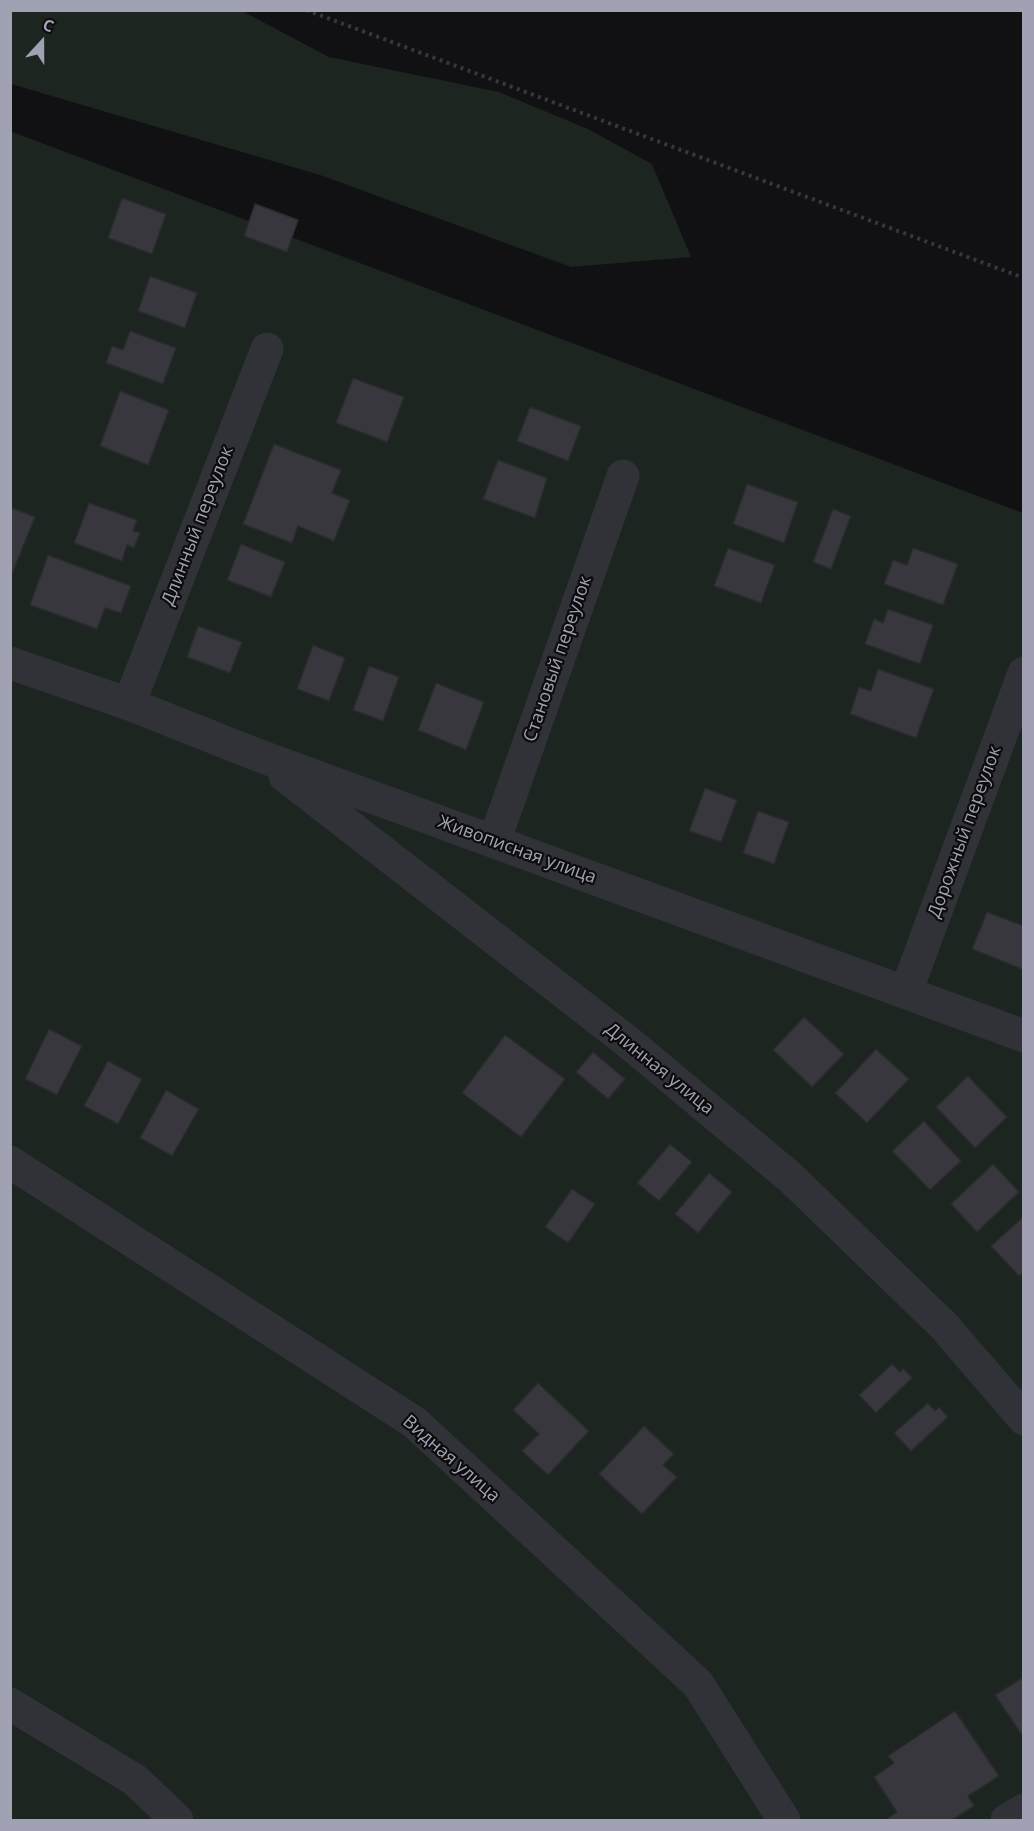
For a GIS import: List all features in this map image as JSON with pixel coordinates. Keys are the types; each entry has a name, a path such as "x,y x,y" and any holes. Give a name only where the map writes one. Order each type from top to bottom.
{"street":[{"name":"Длинный переулок","path":"129,704 267,349"},
{"name":"Становый переулок","path":"494,842 623,476"},
{"name":"Живописная улица","path":"10,663 129,704 260,756 1023,1036"},
{"name":"Дорожный переулок","path":"906,992 1023,673"},
{"name":"Длинная улица","path":"260,756 628,1042 790,1177 944,1326 1023,1419"},
{"name":"Видная улица","path":"10,1162 414,1422 698,1684 784,1821"},
{"path":"10,1704 135,1780 177,1821"},
{"path":"1007,1821 1023,1810"}],"path":[{"path":"306,10 1023,278"}],"shaded area":[{"path":"10,11 242,11 329,57 499,92 588,129 652,164 691,257 571,267 320,175 11,84"},
{"path":"10,131 1023,513 1023,1820 11,1820"}],"building":[{"path":"122,198 166,214 152,254 108,238"},
{"path":"255,204 298,220 287,252 244,236"},
{"path":"150,276 197,293 185,328 138,311"},
{"path":"130,331 176,348 163,384 106,363 112,346 123,350"},
{"path":"353,378 404,397 387,442 336,423"},
{"path":"120,391 169,410 148,465 100,446"},
{"path":"530,407 581,426 568,461 517,441"},
{"path":"274,444 341,470 332,493 350,500 334,541 298,526 292,543 243,524"},
{"path":"498,460 547,478 535,518 483,499"},
{"path":"747,484 798,502 784,543 733,524"},
{"path":"89,503 137,520 133,531 140,533 134,548 127,545 122,561 74,543"},
{"path":"10,507 35,517 12,574 10,573"},
{"path":"833,509 851,516 831,569 813,562"},
{"path":"241,544 285,562 271,597 227,580"},
{"path":"728,548 775,565 761,603 714,586"},
{"path":"913,548 958,564 943,605 884,584 893,560 907,565"},
{"path":"48,555 131,586 121,613 105,608 97,629 30,605"},
{"path":"888,609 933,625 920,664 865,644 874,619 883,623"},
{"path":"198,626 242,642 230,673 187,657"},
{"path":"313,645 345,658 329,701 297,689"},
{"path":"369,666 399,677 383,721 353,710"},
{"path":"878,669 934,689 916,738 850,714 859,687 871,691"},
{"path":"436,683 484,702 466,750 418,730"},
{"path":"705,788 737,800 721,842 689,831"},
{"path":"758,811 789,822 774,864 743,853"},
{"path":"987,912 1024,926 1024,970 972,949"},
{"path":"804,1017 844,1054 812,1087 773,1050"},
{"path":"49,1029 82,1046 57,1095 25,1079"},
{"path":"505,1035 565,1079 521,1137 462,1093"},
{"path":"876,1049 909,1079 867,1123 835,1093"},
{"path":"593,1052 625,1079 608,1099 576,1072"},
{"path":"108,1061 142,1079 118,1124 84,1106"},
{"path":"968,1076 1007,1117 975,1148 936,1107"},
{"path":"166,1090 199,1109 172,1156 140,1138"},
{"path":"924,1121 961,1161 930,1190 892,1151"},
{"path":"670,1144 692,1162 659,1201 637,1183"},
{"path":"993,1164 1019,1192 977,1232 951,1204"},
{"path":"709,1173 732,1192 698,1233 675,1214"},
{"path":"572,1189 595,1204 568,1243 545,1227"},
{"path":"1024,1216 1024,1272 1019,1276 991,1246"},
{"path":"892,1364 900,1372 903,1368 912,1378 876,1413 859,1395"},
{"path":"538,1383 589,1431 548,1475 522,1451 539,1434 513,1410"},
{"path":"928,1403 935,1411 939,1407 948,1417 911,1451 894,1433"},
{"path":"644,1426 674,1454 663,1465 677,1477 642,1514 599,1474"},
{"path":"1024,1677 1024,1738 995,1695"},
{"path":"955,1711 999,1776 968,1796 974,1806 952,1820 885,1820 897,1812 874,1777 894,1763 888,1756"}]}
